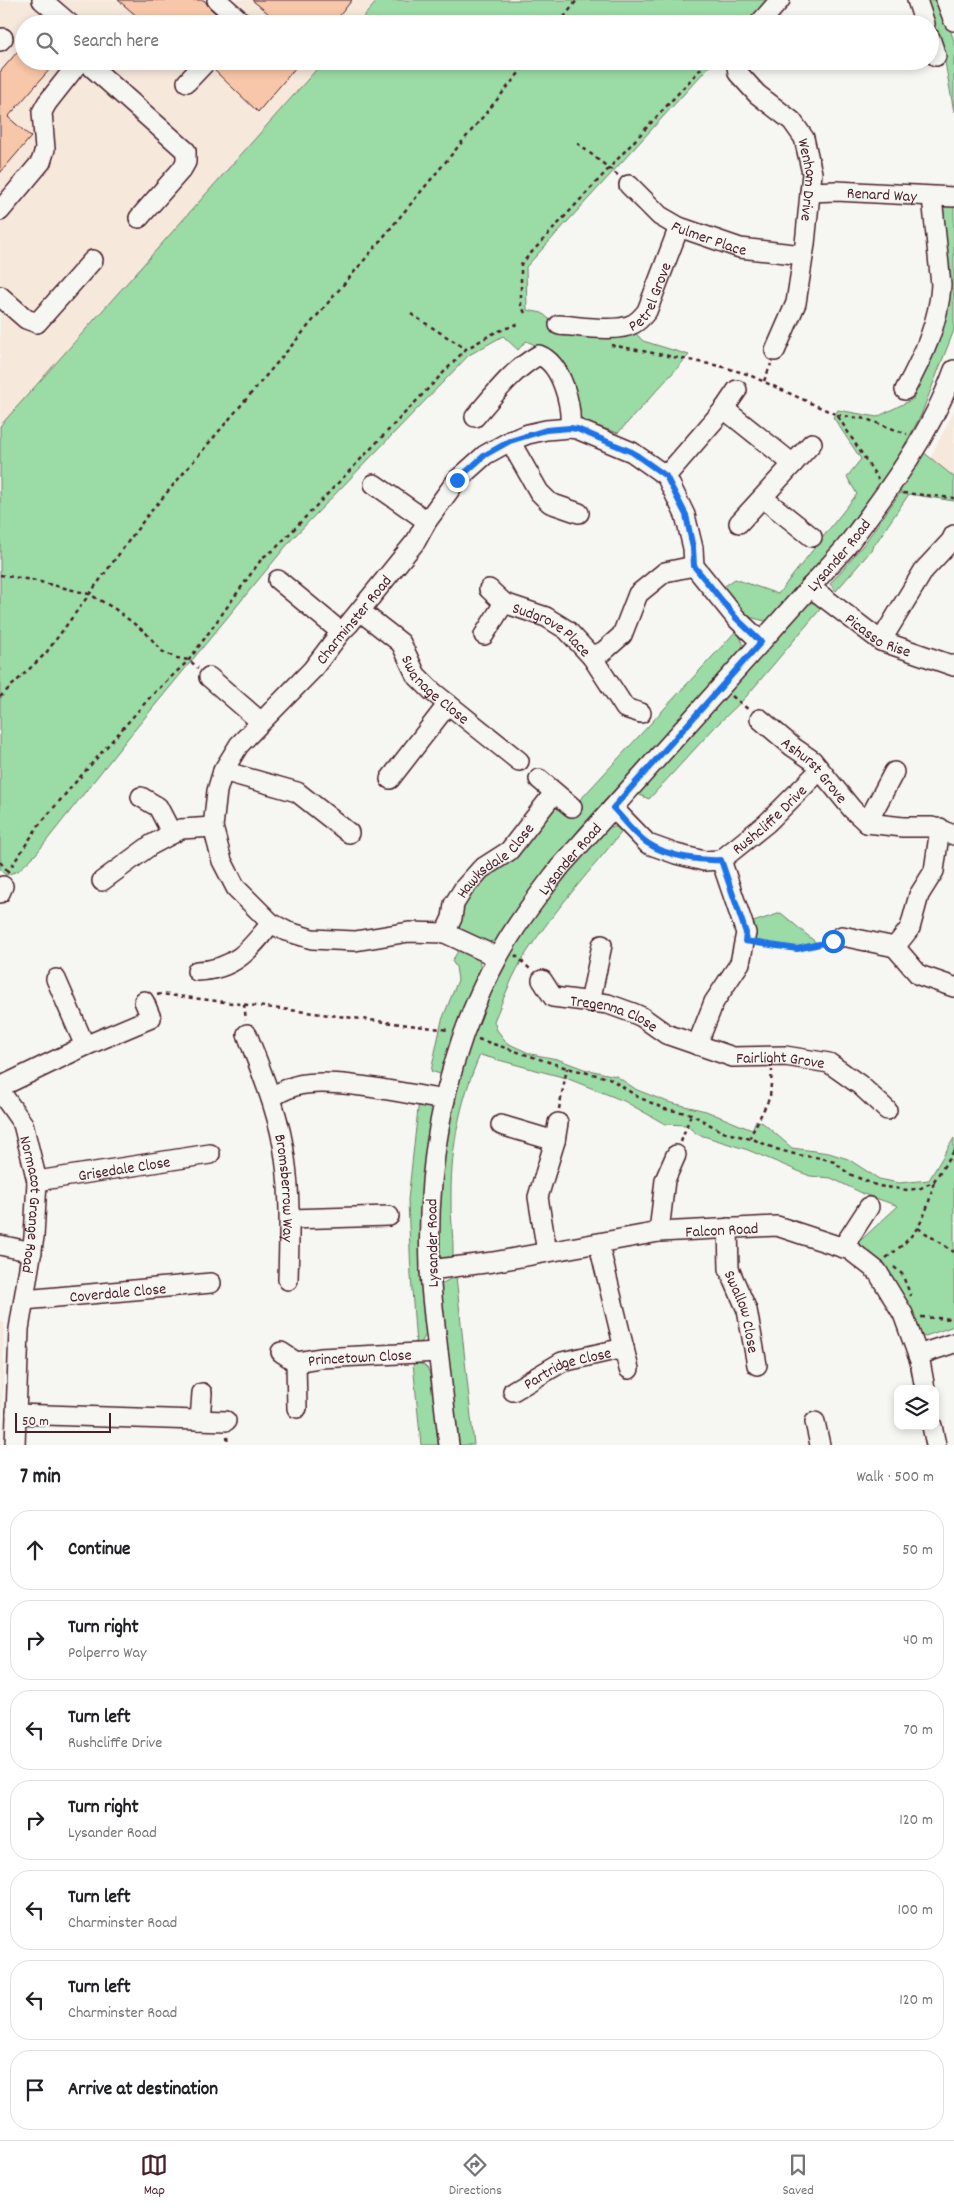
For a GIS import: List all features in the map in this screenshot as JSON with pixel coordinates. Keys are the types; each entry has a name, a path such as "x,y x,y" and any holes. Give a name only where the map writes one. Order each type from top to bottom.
{"street":[{"path":"42,0 60,15"},
{"path":"217,0 234,15"},
{"path":"768,15 780,0"},
{"path":"917,0 922,15"},
{"path":"946,0 954,21"},
{"path":"0,211 41,162 45,149 42,112 73,70"},
{"path":"95,70 186,152 186,162 182,169 139,218"},
{"path":"187,82 198,70"},
{"name":"Wenham Drive","path":"737,70 738,74 763,100 792,122 804,138 812,173 796,303 775,351"},
{"name":"Fulmer Place","path":"629,185 660,216 679,227 740,248 803,255"},
{"name":"Renard Way","path":"810,192 836,191 954,197"},
{"path":"905,390 928,343 941,297 932,197"},
{"name":"Petrel Grove","path":"559,325 619,328 632,325 640,319 647,311 679,227"},
{"path":"0,296 26,320 37,322 93,260"},
{"path":"475,417 528,360 529,351 546,358 561,380 571,416 570,428"},
{"name":"Lysander Road","path":"449,1445 430,1270 432,1171 444,1100 463,1034 500,953 560,866 846,547 888,490 920,440 954,370"},
{"path":"666,476 724,409 737,390"},
{"path":"724,409 794,464"},
{"name":"Charminster Road","path":"500,953 445,932 409,932 355,941 327,940 312,939 271,923 236,888 222,861 213,827 217,791 223,771 239,745 312,670 360,611 416,541 427,520 457,480 485,455 510,441 546,430 570,428 632,452 666,476 686,515 693,548 694,566"},
{"path":"510,441 540,492 550,503 579,513"},
{"path":"739,523 812,443"},
{"path":"374,484 427,520"},
{"path":"763,498 812,537"},
{"path":"881,641 924,570 951,542 954,535"},
{"path":"694,566 736,618 761,642"},
{"name":"Sudgrove Place","path":"489,589 504,603 546,617 567,630 592,657 604,651 622,635 638,594 665,572 694,566"},
{"path":"278,580 341,632"},
{"name":"Picasso Rise","path":"810,588 881,641 954,666"},
{"path":"484,635 504,603"},
{"name":"Swanage Close","path":"360,611 401,643 416,675 448,704 519,761"},
{"path":"592,657 625,708 641,713"},
{"path":"209,677 261,722"},
{"path":"390,779 448,704"},
{"name":"Ashurst Grove","path":"760,719 793,747 812,760 852,810 868,823"},
{"path":"223,771 297,792 349,833"},
{"name":"Rushcliffe Drive","path":"613,808 648,844 704,861 721,860 766,823 819,771"},
{"path":"894,772 868,823 947,831 934,871 919,895 910,928 895,947"},
{"path":"539,779 572,807"},
{"name":"Hawksdale Close","path":"445,932 452,918 454,904 464,888 481,869 509,851 554,793"},
{"path":"141,797 158,807 172,834"},
{"path":"102,881 151,845 181,829 213,827"},
{"path":"694,1043 714,1002 740,963 745,941 746,933 721,860"},
{"path":"198,971 214,970 228,964 251,949 271,923"},
{"path":"833,941 842,936 895,947 919,974 954,987"},
{"path":"590,1002 602,945"},
{"path":"56,979 84,1046"},
{"name":"Tregenna Close","path":"542,980 553,997 608,1004 642,1017 666,1034 694,1043"},
{"path":"0,1089 153,1011"},
{"name":"Bromsberrow Way","path":"247,1034 271,1098 285,1157 290,1219 288,1280"},
{"name":"Fairlight Grove","path":"694,1043 733,1057 773,1056 829,1063 860,1085 887,1110"},
{"path":"271,1098 296,1086 318,1083 368,1087 444,1100"},
{"name":"Normacot Grange Road","path":"0,1089 23,1124 37,1181 32,1252 19,1329 15,1445"},
{"path":"501,1125 557,1132 538,1197 547,1252"},
{"name":"Grisedale Close","path":"37,1181 210,1154"},
{"path":"659,1232 665,1180 676,1155"},
{"path":"843,1248 869,1207"},
{"path":"290,1219 389,1216"},
{"name":"Falcon Road","path":"430,1270 598,1245 659,1232 777,1226 850,1250 877,1271 903,1314 918,1355 924,1385"},
{"name":"Swallow Close","path":"728,1228 729,1269 747,1310 757,1365"},
{"path":"0,1245 32,1252"},
{"name":"Partridge Close","path":"598,1245 629,1369"},
{"name":"Coverdale Close","path":"24,1300 211,1283"},
{"path":"918,1355 954,1343"},
{"name":"Partridge Close","path":"513,1391 562,1362 624,1348"},
{"name":"Princetown Close","path":"291,1404 288,1357 320,1358 438,1352"},
{"path":"200,1420 202,1393"},
{"path":"16,1414 226,1421"},
{"path":"816,1422 820,1445"},
{"path":"933,1430 936,1445"}],"path":[{"path":"566,15 577,0"},
{"path":"0,697 46,653 147,516 379,243 523,70"},
{"path":"524,314 521,305 521,264 700,70"},
{"path":"577,143 610,167"},
{"path":"412,314 466,349"},
{"path":"3,884 39,825 152,695 189,660 263,557 274,550 466,349 494,333 520,323"},
{"path":"607,344 720,366 747,374 837,415 866,419 920,440"},
{"path":"837,415 876,477 888,490 954,498"},
{"path":"0,575 89,594 115,608 146,633 164,652 177,658 189,660"},
{"path":"732,696 760,719"},
{"path":"745,941 797,949 833,941"},
{"path":"500,953 516,956 542,980"},
{"path":"153,1011 421,1026 449,1030 567,1068 609,1078 638,1097 665,1109 691,1114 723,1132 798,1156 822,1158 834,1162 849,1174 878,1186 908,1190 920,1188 934,1181"},
{"path":"749,1139 770,1097 773,1056"},
{"path":"557,1132 559,1100 567,1068"},
{"path":"676,1155 691,1114"},
{"path":"883,1260 906,1244 918,1228 930,1202 934,1181 954,1151"},
{"path":"918,1228 954,1252"},
{"path":"914,1317 954,1319"}],"shaded area":[{"path":"0,0 378,0 365,15 15,15 15,70 316,70 0,426"},
{"path":"954,411 954,477 930,458"},
{"path":"0,1321 4,1323 1,1445 0,1445"}],"green space":[{"path":"378,0 781,0 768,15 365,15"},
{"path":"922,0 940,0 954,41 954,112 945,62 939,46 939,15 928,15"},
{"path":"316,70 706,70 526,267 527,310 542,313 555,324 629,326 643,341 689,355 618,433 578,420 542,348 526,341 518,350 503,336 469,355 292,539 128,738 36,854 18,871 6,875 0,870 0,426"},
{"path":"954,203 954,330 921,415 881,483 826,556 769,622 745,616 719,590 735,579 778,594 857,494 847,477 861,459 833,417 838,410 877,417 913,399 934,347 939,219 943,208"},
{"path":"922,451 954,477 954,501 909,494 869,553 836,591 830,584 864,544 900,493 904,493 898,491"},
{"path":"806,602 823,606 745,698 714,728 649,799 635,793"},
{"path":"737,630 744,646 580,828 539,881 498,941 481,942 459,931 456,924 465,899 553,806 571,806 579,801"},
{"path":"605,826 625,828 562,904 527,952 513,977 494,1021 497,1030 507,1043 531,1054 557,1059 584,1069 616,1076 637,1090 668,1102 706,1111 752,1130 756,1120 763,1123 792,1148 829,1153 848,1159 879,1179 899,1183 929,1180 954,1138 954,1326 914,1340 903,1314 850,1250 898,1206 864,1194 831,1178 810,1176 748,1150 697,1134 686,1125 665,1124 624,1101 566,1078 480,1055 462,1105 455,1140 451,1176 453,1259 439,1257 435,1223 438,1171 454,1089 466,1049 499,972 519,935 549,891"},
{"path":"781,913 819,945 797,949 745,941 744,925"},
{"path":"460,948 479,959 481,971 443,1075 431,1071 442,1020 458,980 456,967 452,961"},
{"path":"419,1100 428,1106 433,1113 426,1151 421,1200 422,1276 426,1334 420,1345 416,1345 408,1200"},
{"path":"456,1276 474,1445 455,1445 439,1292 441,1284"},
{"path":"413,1363 424,1365 432,1381 438,1445 421,1445"}],"building":[{"path":"118,0 204,0 218,15 136,15"},
{"path":"252,0 352,0 340,15 270,15"},
{"path":"15,54 15,70 49,70 8,117 31,137 0,173 0,72"},
{"path":"214,70 293,70 258,112"}],"route":[{"path":"457,480 485,455 510,441 546,430 570,428 577,429 632,452 666,476 686,515 693,548 694,566 736,618 761,642 613,808 648,844 704,861 721,860 739,909 746,933 745,941 797,949 833,941"}]}
